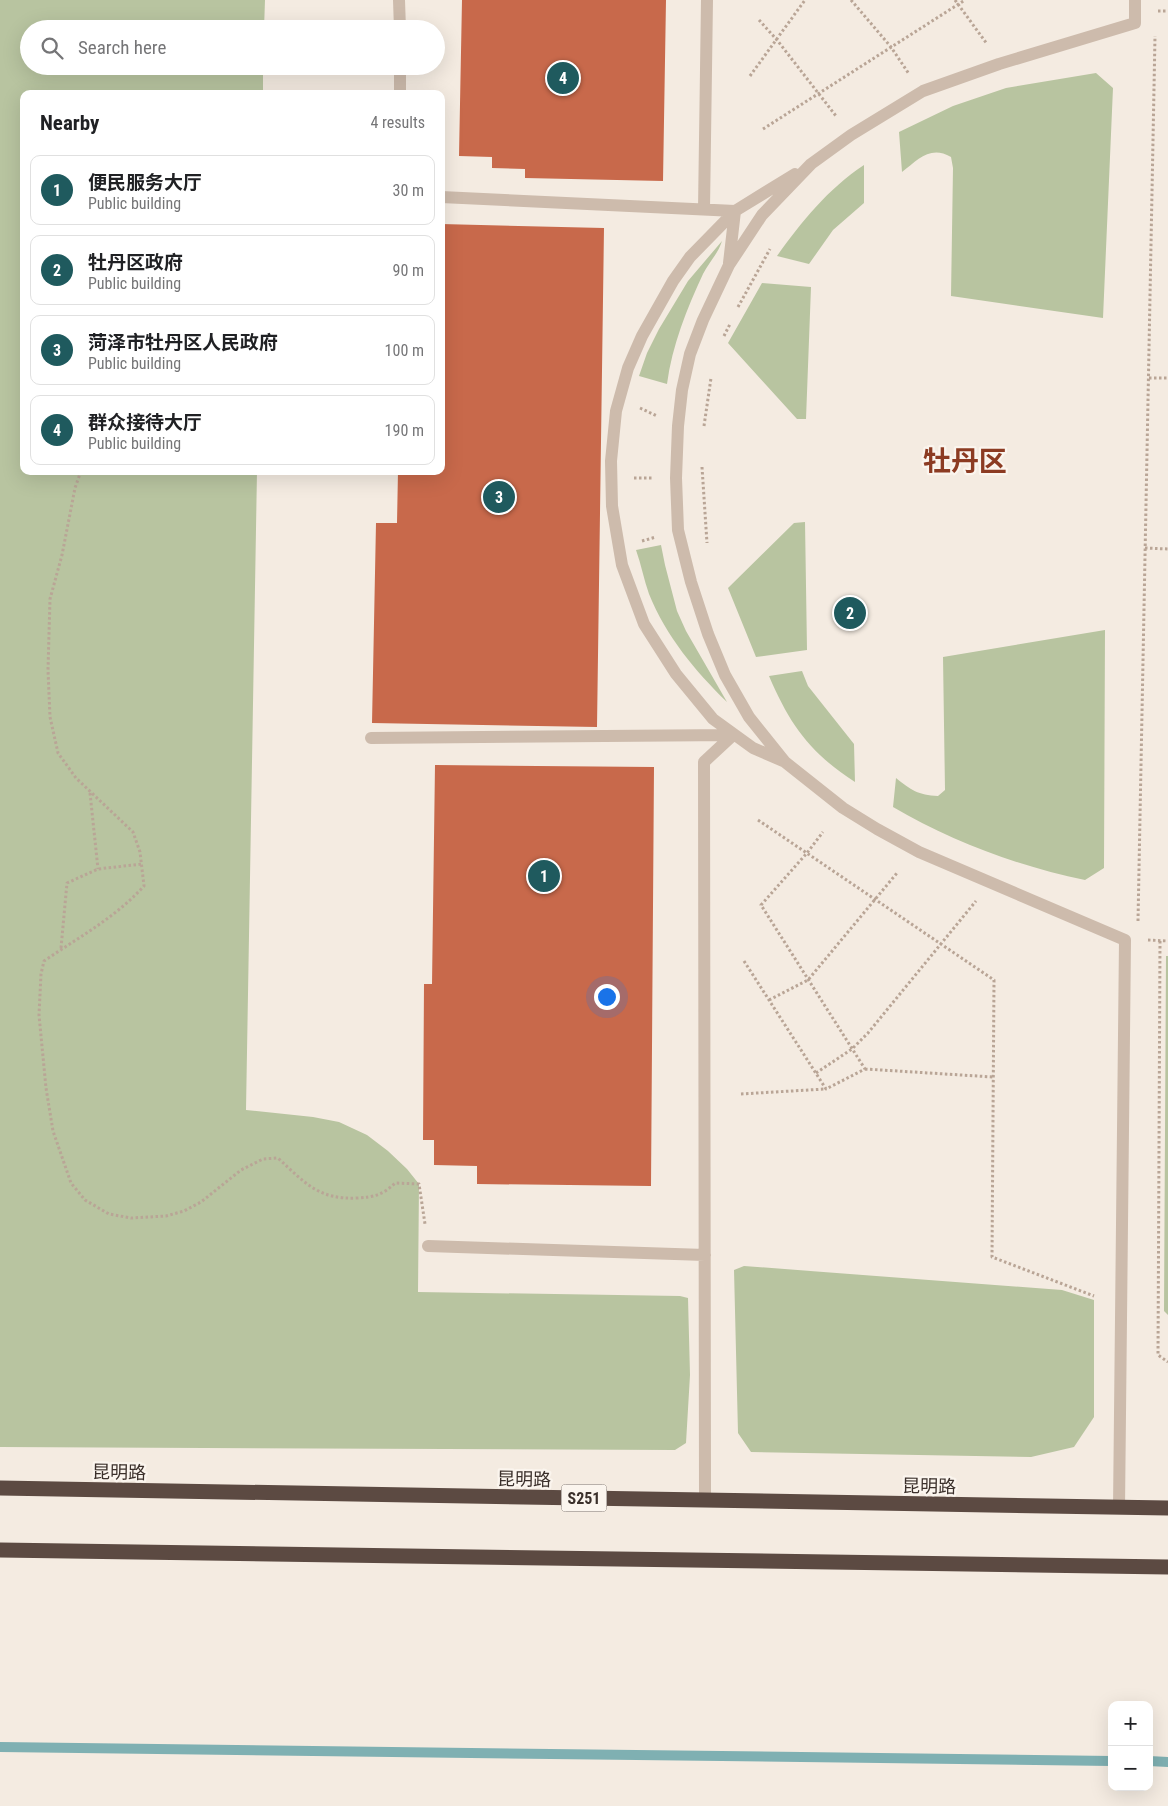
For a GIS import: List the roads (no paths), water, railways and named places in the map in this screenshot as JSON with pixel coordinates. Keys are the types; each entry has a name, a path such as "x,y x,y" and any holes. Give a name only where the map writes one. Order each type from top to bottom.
{"highway":[{"name":"昆明路","path":"0,1488 1168,1508"},
{"path":"0,1550 1168,1567"}],"street":[{"path":"400,0 400,20"},
{"path":"704,209 707,0"},
{"path":"785,762 753,748 713,719 676,674 644,624 622,565 612,506 611,478 615,420 628,368 642,336 673,281 690,257 735,211 811,164 850,135 924,91 999,64 1135,23 1135,0"},
{"path":"400,75 400,90"},
{"path":"811,164 762,215 728,265 690,354 682,390 678,426 676,478 678,530 691,582 708,634 725,675 749,717 785,762 843,808 919,852 1124,940 1119,1508"},
{"path":"445,197 735,211"},
{"path":"728,265 735,211"},
{"path":"371,738 733,735"},
{"path":"704,762 733,735"},
{"path":"704,736 705,1500"},
{"path":"428,1246 705,1255"}],"waterway":[{"path":"0,1747 1108,1761"},
{"path":"1153,1761 1168,1762"}],"place":[{"name":"群众接待大厅","path":"563,78"},
{"name":"菏泽市牡丹区人民政府","path":"499,497"},
{"name":"牡丹区政府","path":"850,613"},
{"name":"便民服务大厅","path":"544,876"}],"district":[{"name":"牡丹区","path":"965,461"}]}
